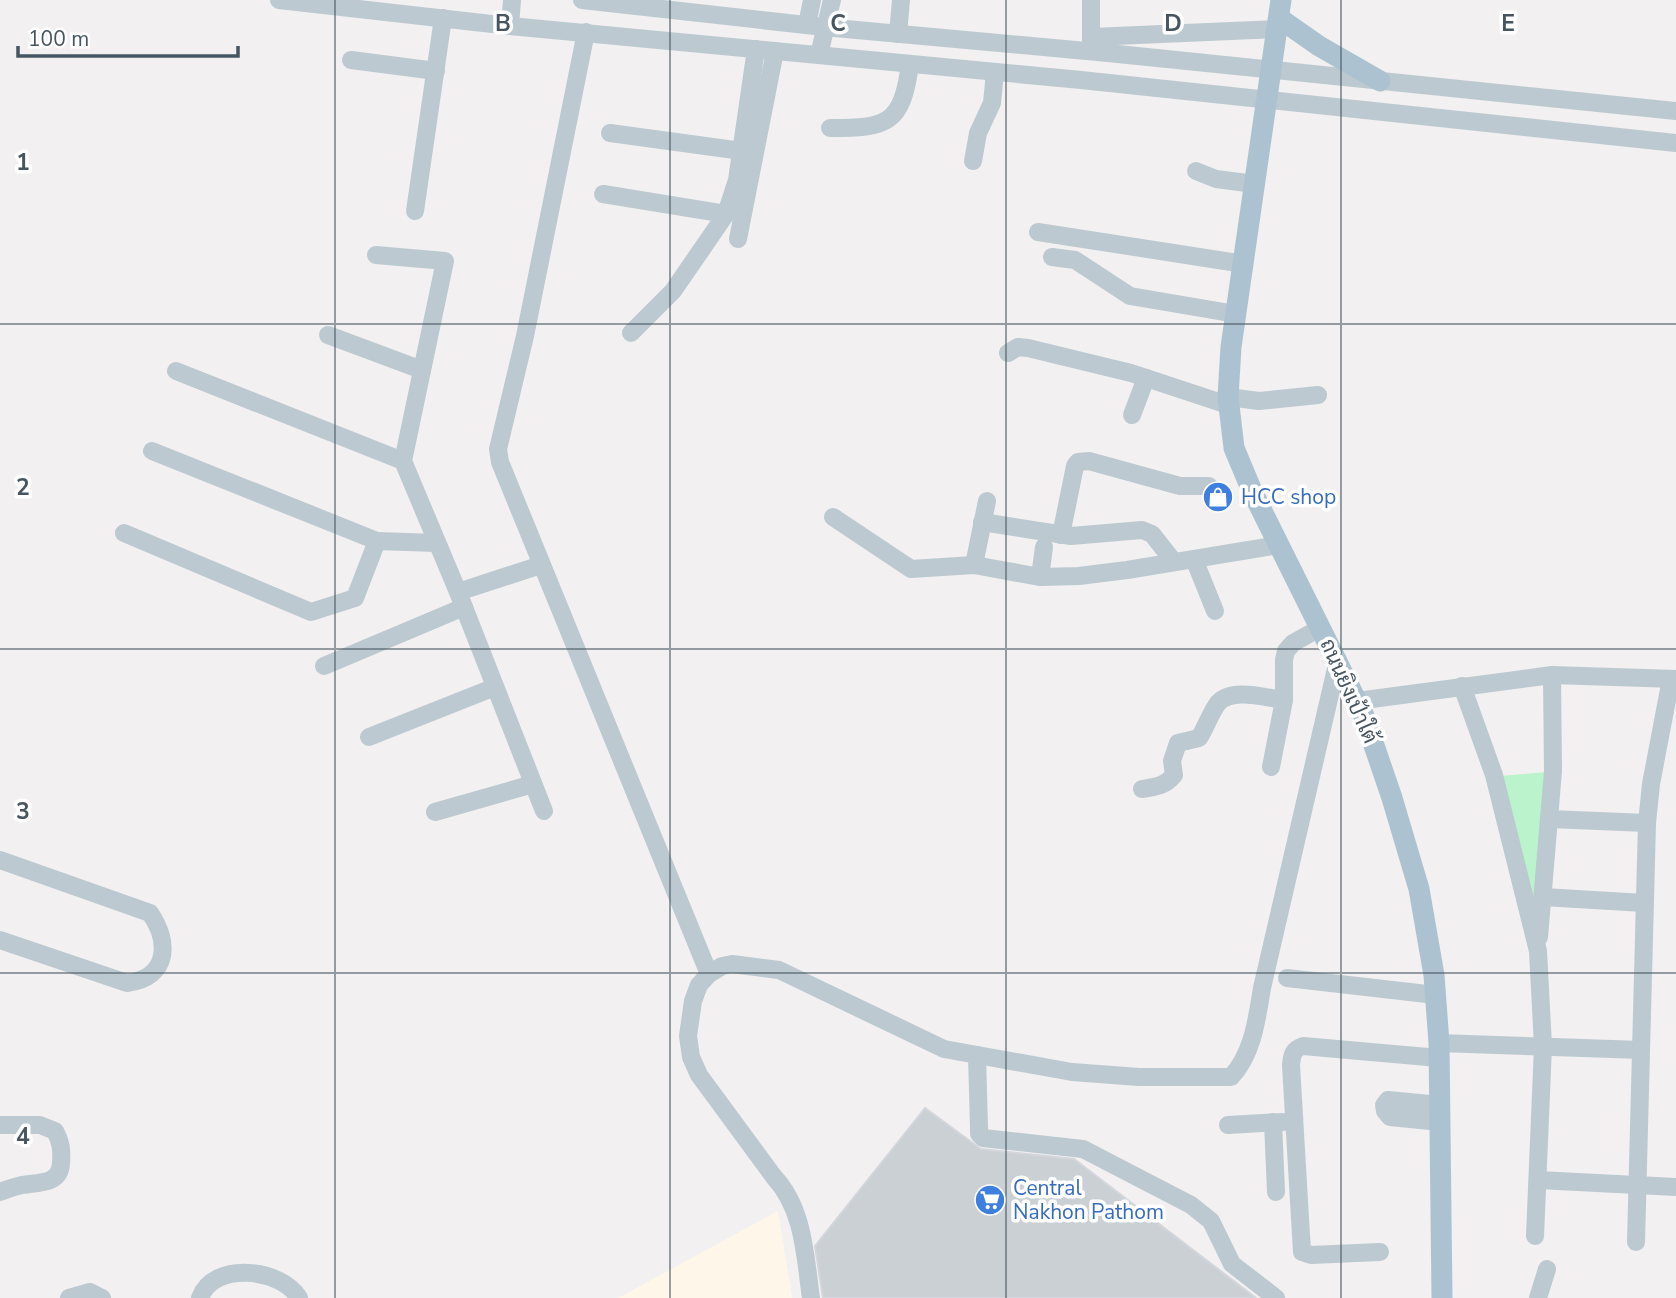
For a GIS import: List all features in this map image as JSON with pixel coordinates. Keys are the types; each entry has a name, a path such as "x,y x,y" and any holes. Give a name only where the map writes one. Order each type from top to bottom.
{"main road":[{"name":"ถนนยิงเป้าใต้","path":"1279,16 1236,314 1228,401 1234,448 1252,491 1357,701 1384,774 1419,889 1436,995 1442,1298"},
{"path":"1279,16 1319,46 1380,81"}],"street":[{"path":"279,0 443,18 511,12 586,32 775,51 818,38 898,34 1091,44 1272,70 1676,111"},
{"path":"582,0 699,6 910,64 1676,143"},
{"path":"812,0 818,38"},
{"path":"818,38 832,0"},
{"path":"898,34 901,0"},
{"path":"1091,0 1091,44"},
{"path":"1091,44 1279,16"},
{"path":"415,211 443,18"},
{"path":"586,32 527,323 498,449 500,462 541,565 709,974"},
{"path":"631,333 679,283 726,214 743,151 756,49"},
{"path":"738,239 775,51"},
{"path":"351,60 436,71"},
{"path":"830,128 867,128 887,120 904,96 910,64"},
{"path":"973,161 978,133 992,103 995,72"},
{"path":"610,133 743,151"},
{"path":"1196,171 1227,181 1255,184"},
{"path":"603,194 726,214"},
{"path":"1038,232 1244,264"},
{"path":"376,255 445,261 403,461 461,599 544,811"},
{"path":"1052,257 1075,260 1130,296 1236,314"},
{"path":"328,335 422,370"},
{"path":"1008,353 1018,347 1028,348 1228,401 1318,395"},
{"path":"176,371 403,461"},
{"path":"1132,415 1146,378"},
{"path":"152,452 377,541 437,542"},
{"path":"1061,535 1078,461 1089,461 1180,486 1209,486"},
{"path":"974,565 987,501"},
{"path":"833,517 911,569 974,565 1040,577 1079,576 1279,545"},
{"path":"982,522 1061,535 1142,530 1152,534 1174,562"},
{"path":"124,533 310,612 355,597 377,541"},
{"path":"1040,577 1044,547"},
{"path":"1194,559 1214,611"},
{"path":"324,666 461,599 541,565"},
{"path":"1271,767 1284,700 1286,651 1293,642 1320,628"},
{"path":"816,1293 799,1220 786,1190 699,1075 691,1057 688,1036 693,1001 699,985 709,974 722,966 757,965 779,970 944,1049 1051,1070 1139,1077 1231,1077 1237,1071 1255,1032 1262,988 1338,660"},
{"path":"1357,701 1552,675 1674,679 1651,784 1647,822 1636,1242"},
{"path":"1535,1236 1543,1046 1538,951 1553,771 1552,675"},
{"path":"1462,686 1494,775 1538,951"},
{"path":"369,737 495,687"},
{"path":"1142,789 1159,787 1169,781 1174,775 1172,761 1178,743 1199,737 1224,698 1238,695 1284,700"},
{"path":"435,812 533,785"},
{"path":"1549,819 1647,822"},
{"path":"0,860 150,913 160,928 163,945 159,966 152,976 142,981 127,983 0,940"},
{"path":"1543,897 1644,903"},
{"path":"1287,978 1436,995"},
{"path":"1380,1252 1311,1255 1301,1252 1291,1065 1293,1052 1297,1047 1439,1050 1543,1046 1641,1050"},
{"path":"977,1055 979,1134 983,1138 1083,1149 1191,1205 1211,1221 1232,1264 1276,1298"},
{"path":"1273,1122 1276,1192"},
{"path":"1228,1125 1294,1123"},
{"path":"0,1125 40,1125 55,1131 62,1145 61,1169 56,1177 46,1182 19,1185 0,1192"},
{"path":"1538,1180 1676,1187"},
{"path":"1538,1298 1547,1269"},
{"path":"200,1298 203,1288 219,1277 245,1272 280,1281 294,1290 299,1298"},
{"path":"69,1298 90,1292 102,1298"}],"shaded area":[{"path":"778,1211 792,1298 618,1298"}],"green space":[{"path":"1547,772 1537,934 1489,777"}],"building":[{"name":"Central Nakhon Pathom","path":"925,1108 981,1149 1074,1159 1256,1298 823,1298 815,1246"}],"place":[{"name":"HCC shop","path":"1218,497"},
{"name":"Central Nakhon Pathom","path":"990,1200"}]}
